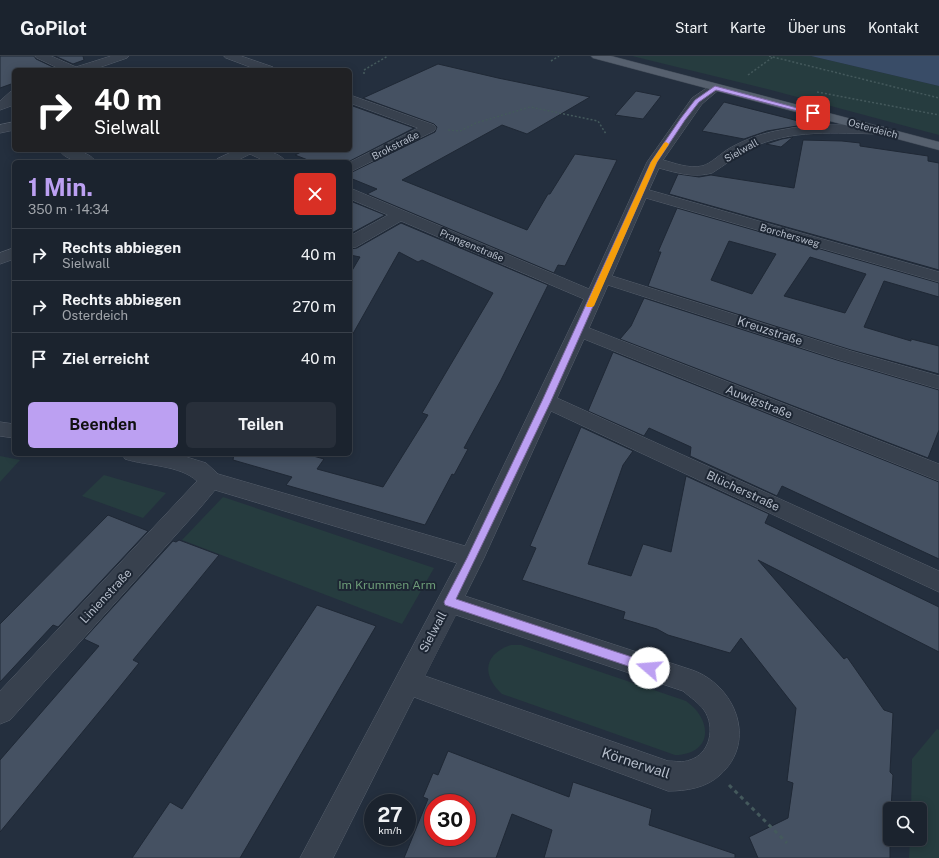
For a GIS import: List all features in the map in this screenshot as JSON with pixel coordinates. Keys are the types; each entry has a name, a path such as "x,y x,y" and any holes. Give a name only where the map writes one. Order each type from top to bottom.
{"main road":[{"name":"Osterdeich","path":"597,56 939,146"}],"street":[{"path":"41,56 68,68"},
{"path":"86,68 123,56"},
{"path":"230,56 263,68"},
{"name":"Sielwall","path":"316,858 472,558 580,330 654,162 697,101 715,88"},
{"path":"0,106 12,97"},
{"name":"Brokstraße","path":"352,100 429,128"},
{"path":"0,129 12,126"},
{"name":"Brokstraße","path":"352,167 429,128"},
{"name":"Sielwall","path":"654,162 692,172 700,172 707,170 749,143 760,139 791,133 826,129 879,130"},
{"path":"70,152 85,160"},
{"path":"226,160 244,152"},
{"path":"256,152 274,160"},
{"name":"Borchersweg","path":"640,192 939,277"},
{"name":"Prangenstraße","path":"352,194 400,215 598,288"},
{"path":"352,242 400,215"},
{"path":"0,259 12,254"},
{"name":"Kreuzstraße","path":"598,288 844,355 939,383"},
{"name":"Auwigstraße","path":"580,330 939,473"},
{"name":"Blücherstraße","path":"547,401 939,582"},
{"path":"0,428 12,431"},
{"path":"143,456 205,468 472,558"},
{"name":"Linienstraße","path":"0,711 192,502 205,468"},
{"name":"Körnerwall","path":"407,682 668,776 684,776 698,773 710,766 719,756 724,744 725,730 722,716 715,702 705,691 692,682 449,602"}],"path":[{"path":"364,74 364,70 388,56"},
{"path":"550,61 559,56"},
{"path":"769,56 939,98"},
{"path":"746,77 774,57"},
{"path":"813,92 939,115"},
{"path":"429,128 460,131 476,123 530,107 598,121 606,134"},
{"path":"710,766 787,843"}],"green space":[{"path":"632,56 811,56 939,86 939,135 771,90"},
{"path":"0,456 20,460 0,482"},
{"path":"104,475 166,493 143,518 82,496"},
{"name":"Im Krummen Arm","path":"223,497 434,568 402,624 182,540"},
{"path":"511,645 521,645 686,701 701,717 705,735 702,742 697,749 687,753 675,755 502,694 491,680 488,673 488,666 495,654"},
{"path":"937,729 939,730 939,858 909,858 910,846 927,846 927,802 911,802 912,759"}],"water":[{"path":"811,56 939,56 939,86"}],"building":[{"path":"0,56 34,56 36,59 55,68 12,68 12,84 0,88"},
{"path":"55,56 83,56 84,60 73,64"},
{"path":"438,64 590,97 527,134 502,125 402,180 527,230 548,194 550,194 575,154 617,160 565,266 558,265 554,273 367,194 377,189 352,179 352,172 435,132 437,127 434,124 363,98"},
{"path":"636,91 661,96 643,119 615,115"},
{"path":"724,102 809,124 767,131 744,139 702,131"},
{"path":"352,106 414,128 352,160 308,160 295,155 301,152 352,152"},
{"path":"793,137 781,147 766,144 782,139"},
{"path":"803,140 860,143 860,146 928,156 928,161 939,163 939,270 669,194 678,174 699,177 711,175 794,188"},
{"path":"353,202 385,215 352,233"},
{"path":"677,208 939,283 939,297 884,281 864,327 911,341 911,339 939,346 939,374 851,350 648,286 661,252 658,252","holes":["729,241 776,254 752,294 711,280","810,257 866,274 845,313 784,296"]},
{"path":"401,223 548,285 501,380 464,448 468,449 454,475 452,474 425,525 286,485 292,477 233,460 234,456 313,456 324,459 317,469 383,487 428,415 422,413 493,293 422,260 418,262 399,252 352,335 352,271 360,257 352,255 352,249 357,248"},
{"path":"644,298 837,360 939,390 939,430 928,458 620,339 631,326"},
{"path":"613,352 939,482 939,559 782,486 777,496 690,456 691,447 649,428 644,436 588,411"},
{"path":"581,427 633,451 623,465 588,564 631,576 643,544 671,552 686,476 769,514 765,523 939,607 939,652 758,560 844,659 847,657 884,710 893,713 890,772 893,775 891,802 883,802 883,846 890,846 890,858 758,858 749,837 788,818 793,783 787,781 796,708 741,638 730,653 668,635 657,629 623,619 625,612 522,580 536,548 530,546"},
{"path":"108,515 148,531 58,627 53,625 0,682 0,624"},
{"path":"179,540 219,555 133,660 139,663 0,832 0,760 99,646 84,639 173,541 176,542"},
{"path":"317,605 376,626 240,858 132,858 170,802 182,809"},
{"path":"448,751 569,797 573,782 652,809 649,825 735,854 735,858 544,858 552,830 512,814 496,858 404,858 409,846 416,846 416,828 424,809 424,846 476,846 476,794 424,794 433,773 438,775"}],"slow traffic":[{"path":"590,306 654,162 666,144"}],"route":[{"path":"649,668 449,602 472,558 547,401 654,162 683,119 697,101 715,88 813,113"}]}
